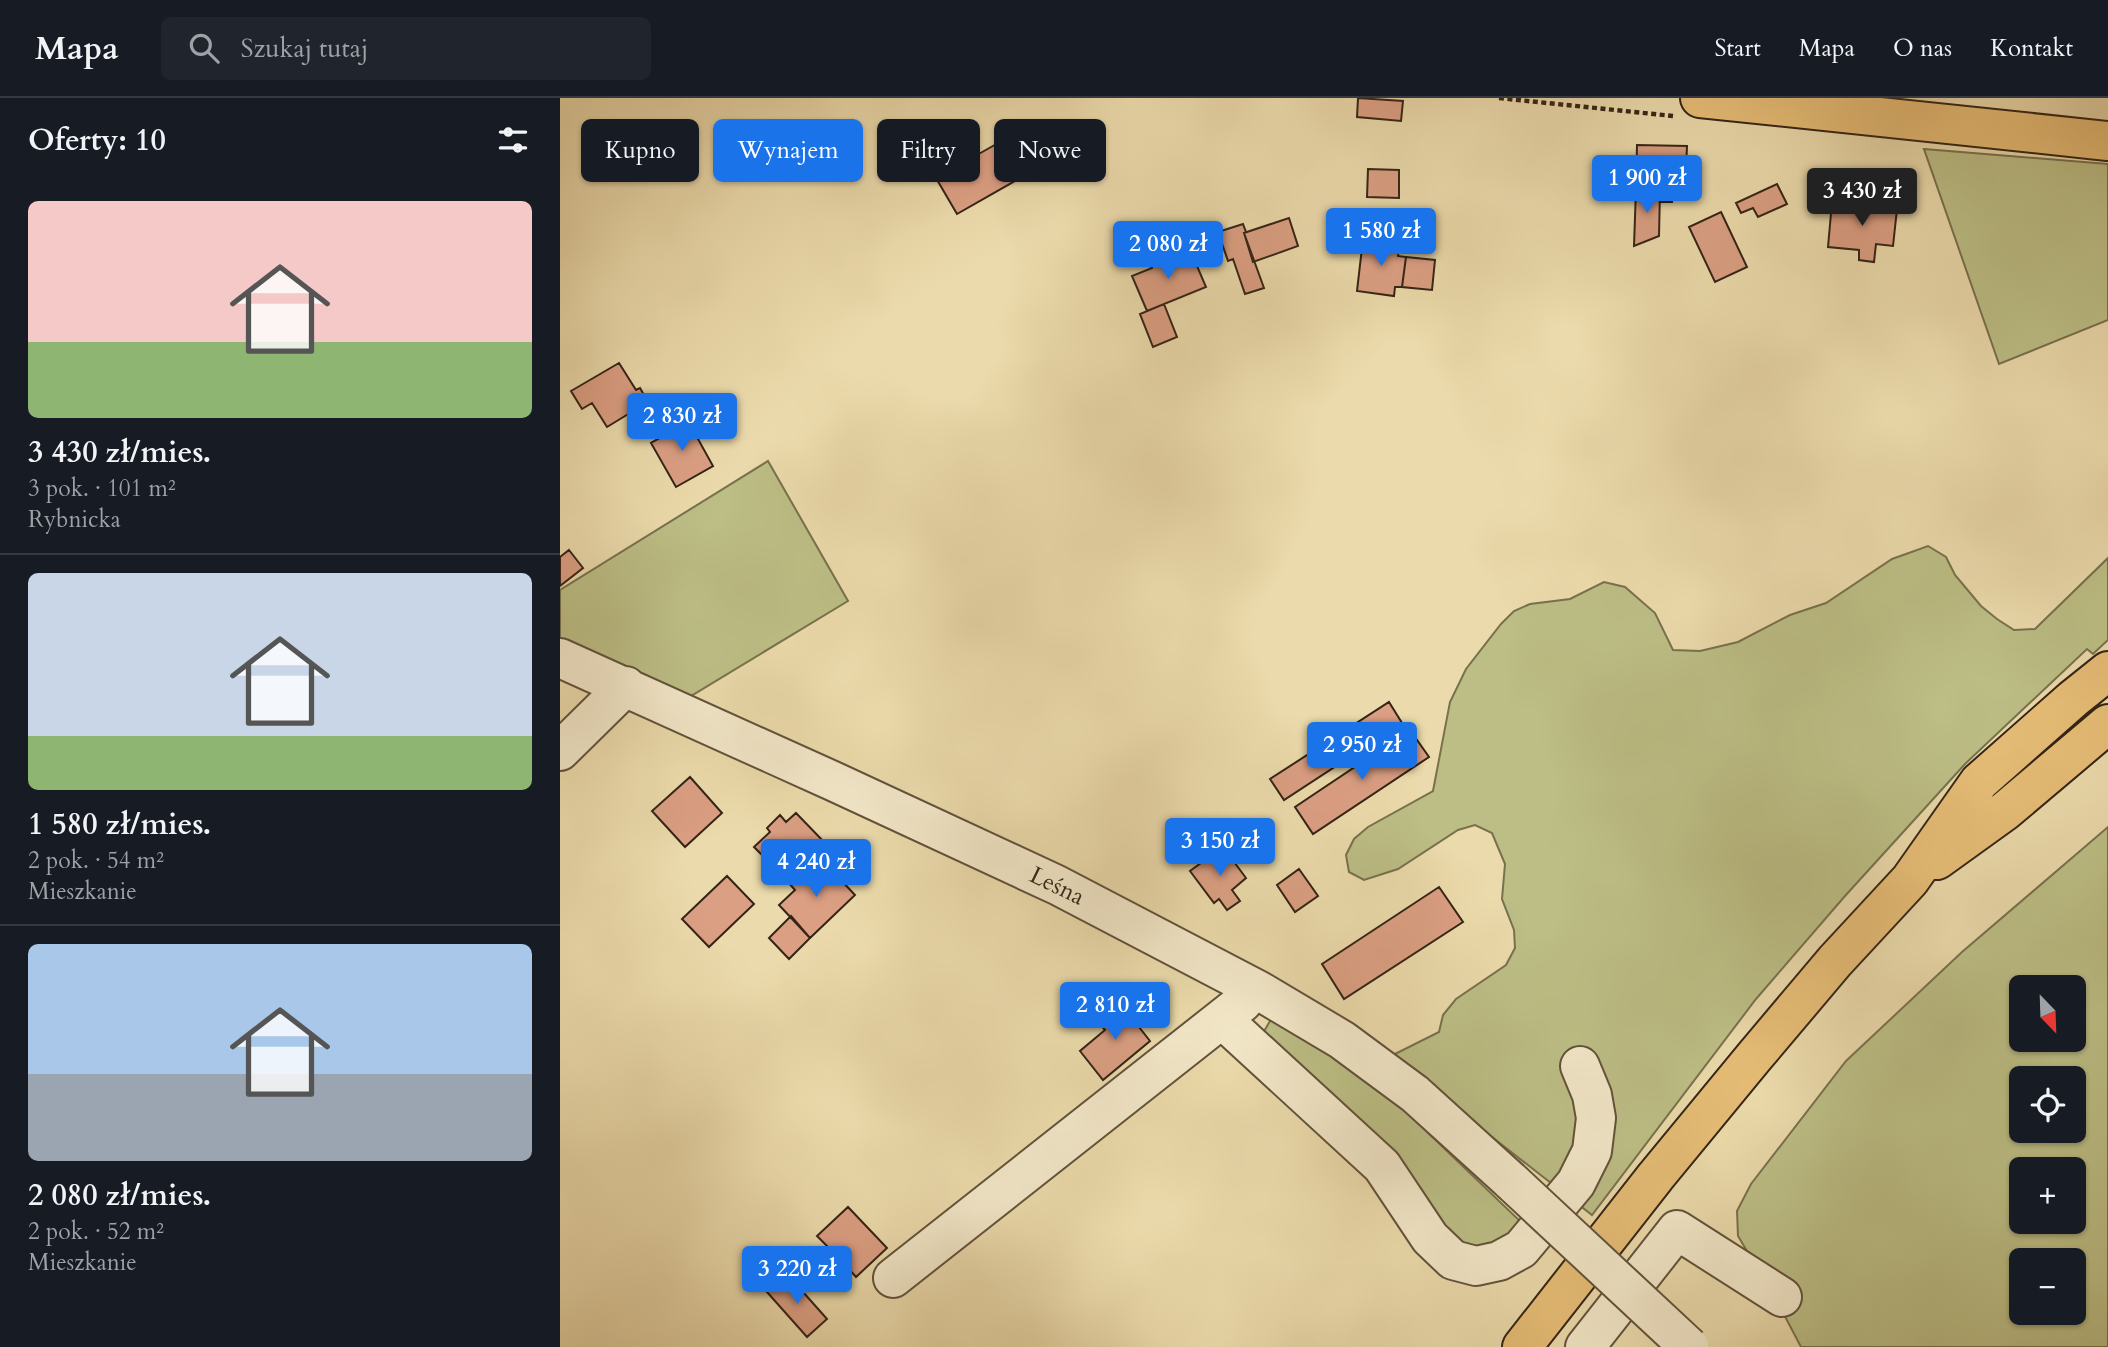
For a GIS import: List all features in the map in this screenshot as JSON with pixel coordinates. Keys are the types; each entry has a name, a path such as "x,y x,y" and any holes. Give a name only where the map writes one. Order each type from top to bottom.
{"main road":[{"path":"1700,98 2108,141"},
{"path":"1522,1347 1656,1176 1754,1057 1835,961 1910,880 1979,782 2108,671"},
{"path":"1910,880 2004,811 2108,724"}],"street":[{"name":"Leśna","path":"560,658 1056,885 1258,990 1342,1040 1405,1087 1512,1182 1689,1347"},
{"path":"560,751 626,686"},
{"path":"893,1278 1258,990"},
{"path":"1222,1019 1382,1166 1430,1238 1453,1260 1476,1266 1499,1261 1521,1249 1576,1183 1592,1151 1596,1118 1592,1095 1580,1066"},
{"path":"1586,1347 1676,1230 1782,1297"}],"green space":[{"path":"1924,149 2108,164 2108,320 1999,364"},
{"path":"768,461 848,601 681,702 560,646 560,590"},
{"path":"1928,546 1946,557 1955,575 1981,606 2014,630 2035,629 2108,558 2108,640 2093,654 2087,649 1965,764 1845,896 1756,999 1592,1215 1389,1057 1439,1032 1443,1015 1456,999 1506,965 1515,948 1514,930 1502,899 1505,864 1492,833 1475,825 1458,830 1398,869 1364,880 1349,872 1346,855 1354,839 1368,827 1433,791 1450,702 1466,669 1514,611 1530,604 1570,599 1604,582 1625,587 1655,613 1673,650 1700,651 1738,642 1790,615 1826,603 1892,559"},
{"path":"2108,827 2108,1347 1801,1347 1738,1236 1737,1211 1751,1184 1846,1061 1962,952"},
{"path":"1274,1014 1396,1102 1523,1224 1504,1247 1465,1248 1259,1040"}],"building":[{"path":"1358,98 1403,101 1401,121 1357,117"},
{"path":"994,145 994,182 1013,182 957,214 938,182 980,182 980,153"},
{"path":"1637,145 1687,146 1685,190 1673,190 1672,202 1660,202 1660,189 1636,189"},
{"path":"1368,169 1399,170 1399,198 1367,197"},
{"path":"1777,184 1787,204 1758,217 1753,208 1741,213 1736,203"},
{"path":"1636,189 1660,189 1659,236 1634,246"},
{"path":"1832,202 1897,209 1893,246 1876,244 1874,262 1859,260 1859,250 1828,247"},
{"path":"1721,212 1747,267 1715,282 1689,227"},
{"path":"1289,218 1298,246 1253,262 1244,233"},
{"path":"1243,224 1264,288 1245,294 1233,259 1228,261 1218,232"},
{"path":"1363,239 1400,243 1398,256 1406,257 1402,287 1395,287 1394,296 1357,291"},
{"path":"1191,252 1206,287 1147,311 1132,276 1152,268 1148,260 1162,254 1165,263"},
{"path":"1406,257 1435,260 1432,290 1402,287"},
{"path":"1164,304 1177,337 1153,347 1140,314"},
{"path":"619,363 636,390 640,388 648,402 607,427 592,403 582,409 571,391"},
{"path":"695,418 700,426 693,430 713,466 676,487 651,443"},
{"path":"569,550 583,568 560,586 560,557"},
{"path":"1389,702 1402,723 1284,800 1270,779"},
{"path":"1410,730 1429,757 1313,834 1295,807"},
{"path":"690,777 722,813 685,847 652,811"},
{"path":"796,813 826,844 786,879 754,847 770,832 767,828 780,815 786,822"},
{"path":"1223,847 1246,878 1232,890 1240,901 1227,910 1219,899 1214,903 1190,871"},
{"path":"824,862 855,895 810,938 779,905 795,890 788,882 798,873 805,880"},
{"path":"1299,869 1318,896 1295,912 1277,885"},
{"path":"727,876 754,904 709,947 682,919"},
{"path":"1439,887 1463,922 1344,999 1322,964"},
{"path":"791,916 810,938 789,959 769,938"},
{"path":"1120,1003 1150,1041 1103,1080 1080,1051 1105,1030 1097,1021"},
{"path":"848,1207 887,1248 856,1277 842,1261 833,1269 822,1258 831,1250 817,1236"},
{"path":"787,1274 827,1319 807,1337 767,1292"}]}
